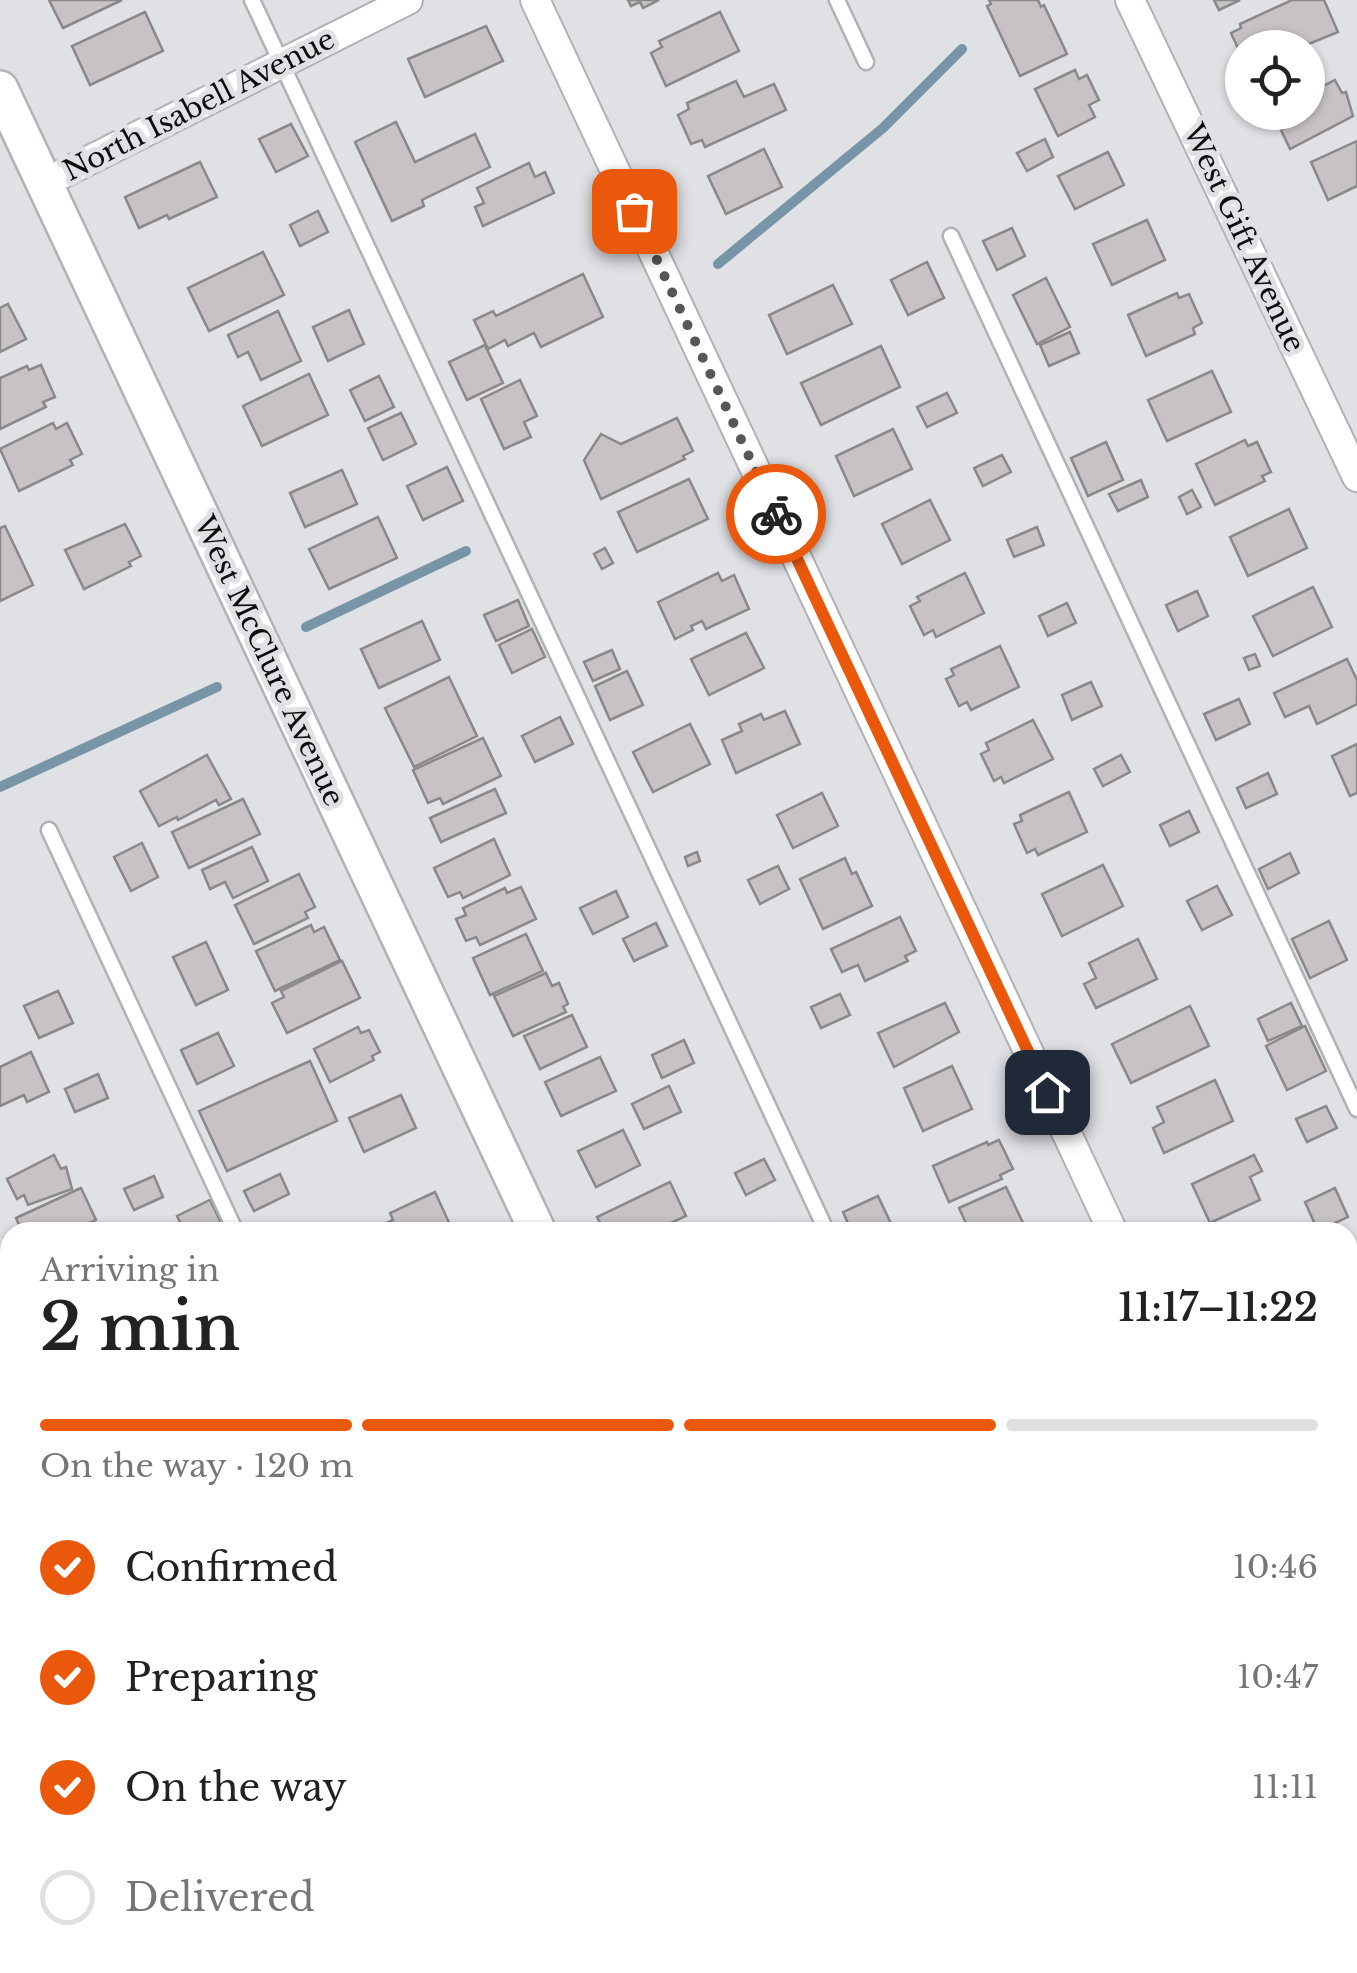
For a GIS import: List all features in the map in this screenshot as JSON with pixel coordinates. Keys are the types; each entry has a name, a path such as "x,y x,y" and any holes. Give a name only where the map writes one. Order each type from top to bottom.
{"street":[{"name":"North Isabell Avenue","path":"44,183 408,0"},
{"path":"535,0 1108,1222"},
{"name":"West Gift Avenue","path":"1130,0 1357,476"},
{"name":"West McClure Avenue","path":"0,89 533,1222"}],"lane":[{"path":"252,0 822,1222"},
{"path":"837,0 866,62"},
{"path":"951,236 1357,1108"},
{"path":"49,830 231,1222"}],"building":[{"path":"49,0 122,0 63,28"},
{"path":"628,0 659,0 643,8 640,2 631,6"},
{"path":"989,0 1038,0 1067,54 1020,76 987,6 991,4"},
{"path":"1214,0 1240,0 1219,10"},
{"path":"1292,0 1324,0 1338,32 1325,37 1325,30 1237,30 1240,24"},
{"path":"145,12 163,51 90,85 72,46"},
{"path":"720,12 739,51 666,86 651,53 662,47 659,41"},
{"path":"486,26 503,61 425,97 408,59"},
{"path":"1075,70 1079,79 1087,75 1099,100 1089,105 1095,117 1058,136 1035,89"},
{"path":"1335,80 1342,93 1346,92 1353,116 1290,149 1281,130 1325,130 1325,85"},
{"path":"736,81 744,97 774,84 786,110 705,147 702,140 691,144 678,115 689,109 687,103"},
{"path":"396,122 415,162 475,134 490,167 422,200 424,206 392,221 355,142"},
{"path":"291,124 308,156 276,172 259,139"},
{"path":"1045,139 1053,157 1027,171 1017,153"},
{"path":"1357,141 1357,186 1328,200 1311,162"},
{"path":"764,149 782,187 726,214 708,176"},
{"path":"1108,152 1124,185 1075,209 1058,176"},
{"path":"200,162 217,197 139,228 125,197"},
{"path":"529,163 535,177 545,172 554,193 483,226 475,207 484,203 477,188"},
{"path":"318,211 328,232 300,246 290,225"},
{"path":"1147,220 1165,260 1112,285 1093,244"},
{"path":"1012,228 1025,256 997,270 983,241"},
{"path":"263,252 284,295 209,331 188,288"},
{"path":"927,262 944,298 908,315 891,280"},
{"path":"583,274 603,317 541,347 534,333 508,346 505,340 488,349 474,320 493,311 496,316"},
{"path":"1046,278 1070,327 1037,344 1013,295"},
{"path":"833,285 852,324 787,354 769,315"},
{"path":"1177,293 1179,298 1189,294 1202,323 1193,328 1195,334 1146,356 1128,315"},
{"path":"8,304 26,339 0,352 0,308"},
{"path":"349,310 364,344 328,361 313,327"},
{"path":"278,311 301,361 261,380 248,352 238,357 228,335"},
{"path":"1070,332 1079,353 1049,366 1040,345"},
{"path":"485,345 503,383 467,400 449,362"},
{"path":"881,346 900,387 821,425 801,383"},
{"path":"41,365 55,397 43,402 46,407 0,429 0,378 27,366 29,370"},
{"path":"1212,371 1231,412 1167,441 1148,400"},
{"path":"309,374 328,415 262,446 243,406"},
{"path":"379,376 394,407 365,421 350,390"},
{"path":"520,380 537,416 524,422 531,437 504,449 481,399"},
{"path":"947,393 957,413 927,427 917,407"},
{"path":"401,413 416,444 383,460 368,428"},
{"path":"677,418 693,451 683,456 685,459 601,499 584,460 601,434 621,444"},
{"path":"53,423 56,429 67,423 82,454 70,460 73,465 19,491 0,449"},
{"path":"893,429 912,469 854,496 836,456"},
{"path":"1245,440 1248,446 1257,442 1271,472 1262,476 1265,481 1215,505 1196,464"},
{"path":"1106,442 1123,480 1088,496 1071,458"},
{"path":"1002,455 1011,472 983,486 974,468"},
{"path":"447,467 463,501 423,520 407,486"},
{"path":"342,470 357,504 305,527 290,493"},
{"path":"689,479 708,519 637,552 618,512"},
{"path":"1141,480 1148,497 1118,511 1109,494"},
{"path":"1192,490 1201,507 1187,514 1179,497"},
{"path":"930,500 950,540 902,564 882,524"},
{"path":"1289,509 1307,548 1248,576 1230,537"},
{"path":"378,517 397,558 329,589 309,549"},
{"path":"125,524 141,556 129,562 131,566 84,589 65,550"},
{"path":"5,526 33,585 0,601 0,528"},
{"path":"1037,527 1044,545 1014,557 1007,540"},
{"path":"605,548 613,563 602,569 594,554"},
{"path":"718,573 722,581 734,575 749,609 706,629 702,621 675,639 658,602"},
{"path":"965,573 984,613 936,637 933,630 924,635 910,606 920,601 917,597"},
{"path":"1313,587 1332,627 1273,656 1253,616"},
{"path":"1197,591 1208,616 1178,631 1166,605"},
{"path":"518,600 529,626 496,641 484,615"},
{"path":"1067,603 1076,623 1048,636 1039,616"},
{"path":"422,621 440,660 379,688 361,649"},
{"path":"532,629 545,657 512,673 499,645"},
{"path":"746,633 764,668 709,695 691,659"},
{"path":"1000,646 1019,687 971,710 967,702 959,706 946,679 954,675 951,669"},
{"path":"612,650 620,669 593,681 584,662"},
{"path":"1255,654 1260,666 1249,670 1244,658"},
{"path":"1347,659 1357,680 1357,704 1317,724 1309,706 1285,717 1274,693"},
{"path":"627,671 643,705 610,720 595,686"},
{"path":"449,677 477,736 414,767 385,708"},
{"path":"1091,682 1102,706 1072,720 1062,695"},
{"path":"1239,699 1250,724 1216,740 1204,714"},
{"path":"785,711 800,744 736,773 722,740 742,731 739,724 761,714 764,720"},
{"path":"560,717 573,744 535,762 522,736"},
{"path":"1033,720 1053,759 1004,783 1001,777 994,781 981,754 989,750 986,743"},
{"path":"690,724 710,764 653,792 633,752"},
{"path":"483,738 501,776 443,804 440,798 428,803 413,770"},
{"path":"1357,744 1357,793 1350,796 1332,756"},
{"path":"207,755 231,799 219,805 216,800 159,826 140,791"},
{"path":"1121,755 1130,772 1103,786 1094,769"},
{"path":"1268,773 1277,794 1246,808 1237,788"},
{"path":"495,789 506,813 441,842 430,818"},
{"path":"1069,792 1087,832 1038,855 1035,849 1027,853 1014,824 1022,821 1020,815"},
{"path":"822,793 838,826 793,848 777,815"},
{"path":"243,799 260,834 189,868 172,832"},
{"path":"1189,811 1199,832 1170,846 1160,825"},
{"path":"494,839 510,875 463,898 460,892 448,897 434,868"},
{"path":"142,843 158,877 131,891 114,857"},
{"path":"252,847 268,881 233,898 225,882 210,889 202,870"},
{"path":"697,852 700,861 688,866 685,857"},
{"path":"1290,853 1299,873 1268,889 1259,869"},
{"path":"845,858 872,906 823,929 800,879"},
{"path":"1103,865 1123,906 1062,936 1042,894"},
{"path":"778,866 789,889 760,904 748,880"},
{"path":"299,874 315,907 305,912 308,918 254,944 235,905"},
{"path":"1217,886 1232,915 1202,930 1187,901"},
{"path":"521,887 536,919 480,945 476,937 466,941 456,919 466,915 463,908 505,888 507,893"},
{"path":"616,891 628,917 593,934 580,908"},
{"path":"900,917 916,951 905,956 908,961 865,981 858,965 842,972 831,949"},
{"path":"1329,921 1347,960 1310,978 1292,939"},
{"path":"656,923 667,946 634,961 623,939"},
{"path":"311,925 314,932 324,927 340,960 275,991 256,951"},
{"path":"526,934 543,971 490,995 473,958"},
{"path":"1138,939 1157,979 1096,1008 1084,984 1096,978 1089,963"},
{"path":"206,942 228,990 196,1005 173,957"},
{"path":"342,961 360,998 287,1033 272,1003 284,997 281,991"},
{"path":"546,973 552,986 559,983 568,1004 563,1007 566,1012 513,1036 494,996"},
{"path":"58,991 73,1023 39,1038 24,1006"},
{"path":"840,994 850,1015 821,1028 811,1007"},
{"path":"945,1003 959,1032 894,1067 878,1033"},
{"path":"1291,1003 1302,1026 1268,1041 1258,1019"},
{"path":"1190,1006 1209,1046 1131,1083 1112,1044"},
{"path":"572,1015 587,1047 540,1069 524,1036"},
{"path":"1305,1026 1326,1071 1287,1090 1266,1046"},
{"path":"358,1027 361,1033 369,1030 380,1052 372,1056 374,1060 330,1082 314,1049"},
{"path":"218,1033 234,1066 197,1084 181,1050"},
{"path":"684,1040 694,1063 662,1078 652,1055"},
{"path":"31,1052 49,1092 27,1102 24,1095 0,1106 0,1067"},
{"path":"600,1057 616,1091 561,1116 545,1082"},
{"path":"310,1061 337,1121 227,1171 199,1111"},
{"path":"952,1066 972,1109 923,1131 904,1088"},
{"path":"98,1074 108,1098 75,1112 65,1089"},
{"path":"1215,1080 1233,1121 1164,1153 1153,1128 1164,1122 1157,1107"},
{"path":"669,1086 681,1112 644,1129 632,1104"},
{"path":"401,1095 416,1128 364,1152 349,1118"},
{"path":"1326,1106 1337,1128 1307,1142 1296,1119"},
{"path":"623,1130 640,1165 596,1187 578,1151"},
{"path":"999,1140 1013,1169 1000,1175 1002,1179 949,1202 933,1166"},
{"path":"54,1155 61,1169 66,1167 72,1189 28,1205 24,1195 17,1199 7,1179"},
{"path":"1254,1155 1262,1171 1250,1177 1260,1200 1212,1222 1192,1184"},
{"path":"764,1159 775,1180 746,1195 735,1173"},
{"path":"280,1174 289,1194 254,1211 244,1191"},
{"path":"154,1176 163,1197 134,1210 124,1189"},
{"path":"670,1182 686,1216 673,1222 600,1222 597,1217"},
{"path":"1006,1187 1023,1222 965,1222 959,1208"},
{"path":"81,1188 96,1220 18,1222 16,1218"},
{"path":"1335,1188 1348,1217 1337,1222 1314,1222 1305,1202"},
{"path":"435,1192 449,1222 389,1222 393,1220 390,1213"},
{"path":"878,1196 890,1222 848,1222 843,1212"},
{"path":"210,1200 221,1222 180,1222 177,1216"}],"waterway":[{"path":"718,264 883,128 962,49"},
{"path":"306,627 466,551"},
{"path":"0,787 217,687"}],"way so far":[{"path":"634,211 776,514"}],"route":[{"path":"776,514 1047,1092"}]}
